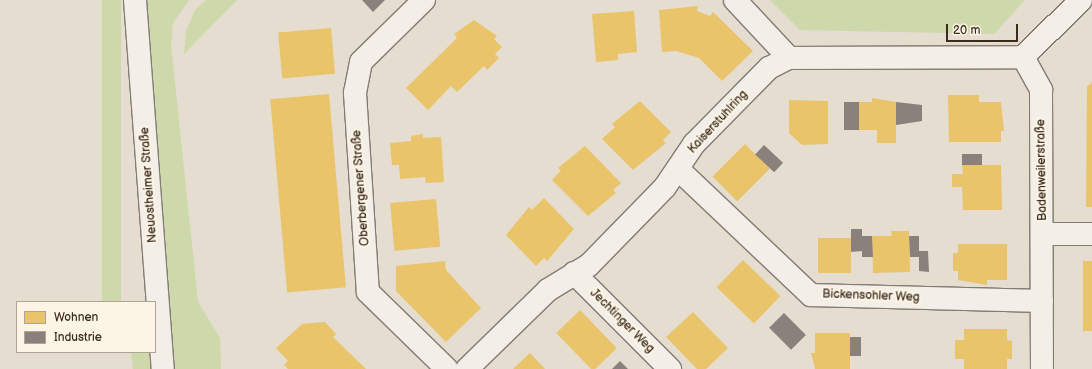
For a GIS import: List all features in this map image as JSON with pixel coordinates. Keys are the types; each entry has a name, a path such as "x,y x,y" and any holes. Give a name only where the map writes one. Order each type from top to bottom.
{"street":[{"name":"Neuostheimer Straße","path":"135,0 163,369"},
{"name":"Oberbergener Straße","path":"424,0 361,62 355,93 368,292 447,369"},
{"path":"735,0 789,58"},
{"path":"1023,57 1081,0"},
{"name":"Kaiserstuhlring","path":"466,369 548,290 589,265 665,187 694,144 769,68 789,58 1023,57"},
{"name":"Badenweilerstraße","path":"1023,57 1041,90 1043,234 1042,369"},
{"name":"Bickensohler Weg","path":"678,169 811,294 1042,301"},
{"path":"1043,234 1092,234"},
{"name":"Jechtinger Weg","path":"574,274 670,369"}],"green space":[{"path":"102,0 121,0 121,301 102,301"},
{"path":"147,0 189,0 173,23 171,45 198,302 220,338 221,369 175,369"},
{"path":"206,0 237,0 184,54 186,31 195,10"},
{"path":"770,0 1025,0 994,34 800,30"},
{"path":"131,353 149,353 151,369 133,369"}],"building: Wohnen":[{"path":"698,6 697,11 710,16 713,12 753,51 722,81 699,58 676,51 662,52 659,10"},
{"path":"634,11 637,52 618,54 618,60 596,62 592,14"},
{"path":"474,20 497,36 494,39 502,47 495,54 499,58 487,70 484,66 457,92 451,86 428,110 406,88 457,38 454,34"},
{"path":"331,28 335,74 282,78 278,33"},
{"path":"1092,82 1092,207 1086,207 1087,87"},
{"path":"329,94 346,287 287,292 270,99"},
{"path":"948,95 979,95 979,102 1001,102 1004,131 1001,131 1001,142 949,142"},
{"path":"872,98 896,102 896,143 877,143 877,130 859,130 859,102 872,102"},
{"path":"789,100 828,101 828,144 802,145 789,133"},
{"path":"640,101 671,132 663,140 666,143 633,170 602,139 615,127 612,124"},
{"path":"423,134 423,138 441,137 444,182 426,183 425,177 400,179 399,165 392,165 390,143 411,141 411,136"},
{"path":"745,144 770,169 737,201 712,177"},
{"path":"585,146 621,183 613,190 616,193 588,216 552,180 561,170 558,168"},
{"path":"962,165 1001,165 1002,210 963,210 962,187 952,187 952,174 963,174"},
{"path":"544,198 574,229 547,261 544,258 536,266 506,235 529,207 532,210"},
{"path":"436,199 440,247 394,251 390,203"},
{"path":"891,231 909,231 910,272 873,273 872,236 892,236"},
{"path":"818,238 851,238 851,273 818,273"},
{"path":"958,244 1007,244 1007,280 987,280 987,285 958,280 958,271 953,271 953,253 958,253"},
{"path":"743,260 780,296 754,323 717,287"},
{"path":"445,261 446,270 481,308 446,342 396,291 396,266"},
{"path":"1083,261 1092,261 1092,331 1083,331"},
{"path":"580,310 617,348 595,369 591,369 556,333"},
{"path":"693,312 728,348 706,369 697,369 666,337"},
{"path":"325,322 336,334 333,337 366,369 288,369 284,365 288,361 276,348 302,324"},
{"path":"964,329 1007,329 1007,340 1012,341 1012,359 1007,359 1007,369 964,369 964,359 955,359 955,340 964,340"},
{"path":"815,333 850,333 850,369 815,369 811,353 815,353"},
{"path":"530,353 545,369 513,369"}],"building: Industrie":[{"path":"362,0 385,0 373,12"},
{"path":"844,102 859,102 859,130 844,130"},
{"path":"896,102 922,105 922,121 896,125"},
{"path":"764,145 783,163 774,172 755,155"},
{"path":"962,154 982,154 982,165 962,165"},
{"path":"851,229 862,229 862,236 872,236 873,257 862,257 862,251 851,252"},
{"path":"909,236 919,236 919,251 928,251 929,272 919,271 919,257 910,257"},
{"path":"784,313 806,335 791,350 769,328"},
{"path":"850,337 861,337 861,356 850,356"},
{"path":"620,361 628,369 612,369"}]}
